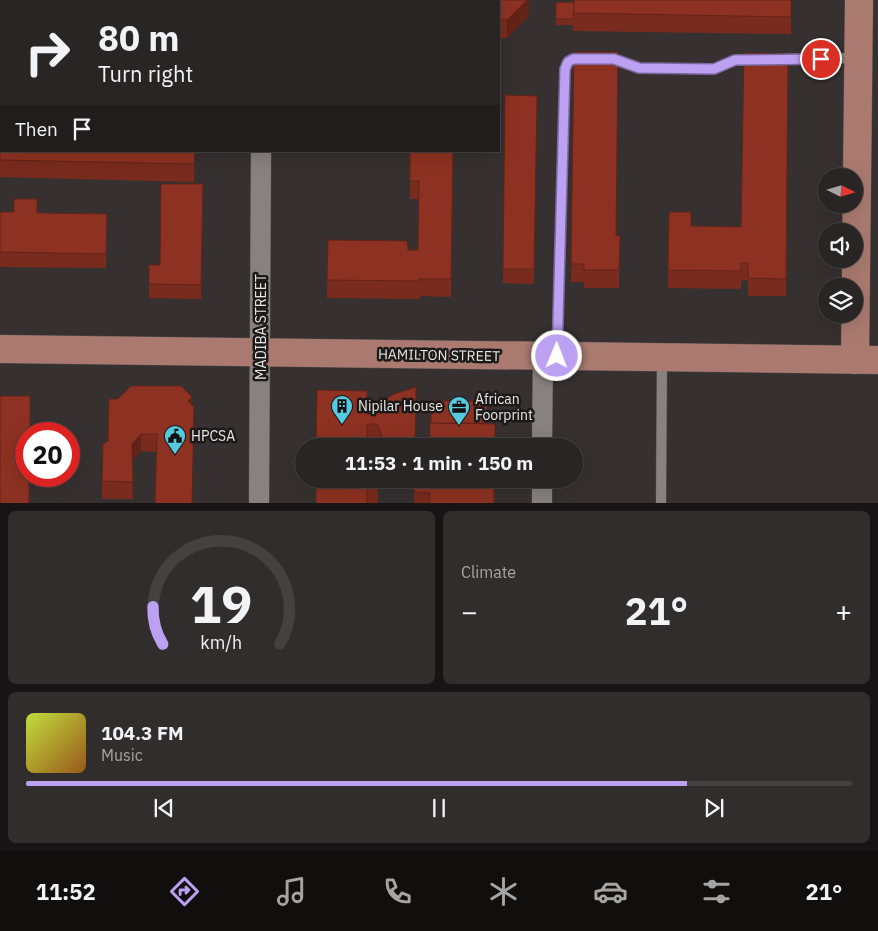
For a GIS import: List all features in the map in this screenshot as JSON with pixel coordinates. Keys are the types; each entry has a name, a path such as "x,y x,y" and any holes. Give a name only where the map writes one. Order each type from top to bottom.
{"main road":[{"path":"859,0 858,58 866,360"},
{"name":"HAMILTON STREET","path":"0,349 866,360"}],"street":[{"name":"MADIBA STREET","path":"259,503 261,152"},
{"path":"543,438 550,356"},
{"path":"542,488 542,503"}],"lane":[{"path":"550,356 565,69 568,62 573,59 614,59 639,68 714,69 735,60 858,58"},
{"path":"661,503 662,357"}],"building":[{"path":"500,0 527,0 507,20 500,20"},
{"path":"574,0 791,0 791,17 573,13"},
{"path":"556,2 574,3 573,19 556,19"},
{"path":"574,52 618,52 616,236 620,236 619,270 584,270 584,264 571,264"},
{"path":"744,53 788,54 786,279 748,278 748,263 741,263 741,271 668,270 669,212 691,212 691,226 741,227"},
{"path":"505,95 537,96 534,269 503,269"},
{"path":"0,152 195,152 194,164 0,160"},
{"path":"410,152 453,152 451,279 419,279 420,281 327,280 328,240 407,241 408,250 418,250 419,181 410,181"},
{"path":"161,184 203,184 201,285 149,284 149,265 160,265"},
{"path":"14,199 37,199 37,213 107,214 106,254 0,252 0,212 14,212"},
{"name":"HPCSA","path":"131,386 181,386 192,397 188,401 194,407 192,503 155,503 157,434 141,434 132,444 133,482 102,481 103,444 108,441 109,399 118,399"},
{"path":"416,387 415,438 383,438 377,424 367,424 367,438 316,438 317,390 367,391 367,414 377,414 383,401 394,394"},
{"path":"0,396 30,396 30,422 15,422 15,487 29,487 29,503 0,503"},
{"path":"431,401 487,401 487,423 431,423"},
{"path":"430,423 495,424 495,438 430,438"},
{"path":"316,488 367,488 367,503 316,503"},
{"path":"414,488 494,488 494,503 429,503 430,493 414,492"}],"place":[{"name":"Nipilar House","path":"342,425"},
{"name":"African Foorprint","path":"459,426"},
{"name":"HPCSA","path":"175,455"}],"route":[{"path":"557,356 565,69 568,62 573,59 614,59 639,68 714,69 735,60 821,59"}]}
